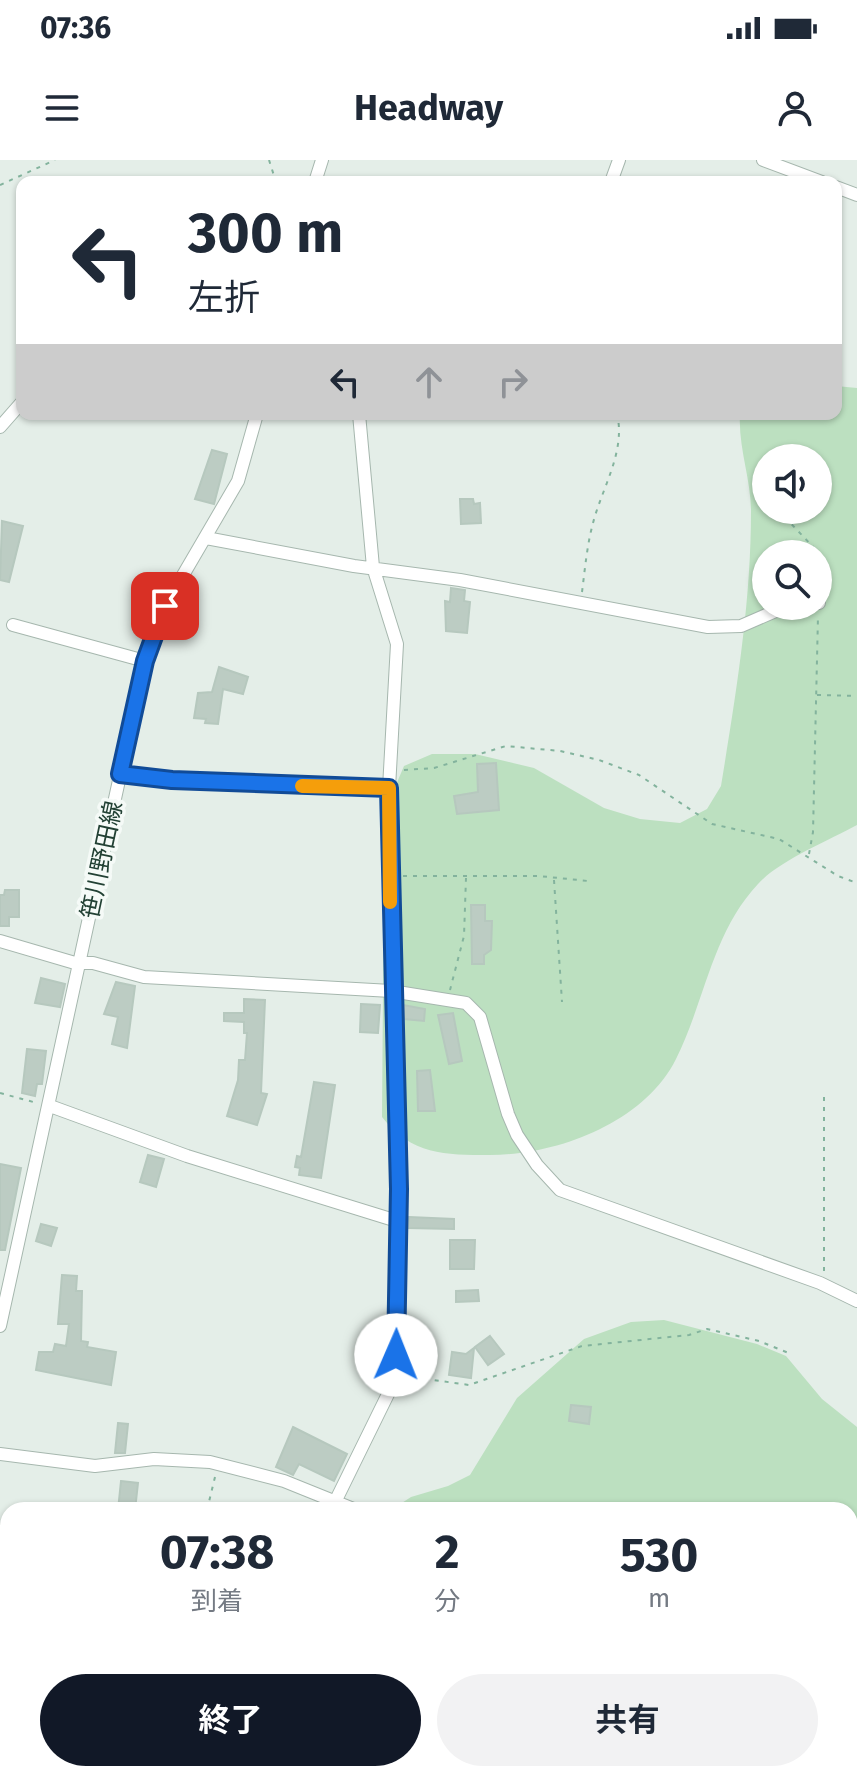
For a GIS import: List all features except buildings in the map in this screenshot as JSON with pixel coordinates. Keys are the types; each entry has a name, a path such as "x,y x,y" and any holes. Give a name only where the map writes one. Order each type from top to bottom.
{"street":[{"path":"763,160 806,176"},
{"path":"0,427 16,409"},
{"name":"笹川野田線","path":"0,1326 82,962 145,661 165,606 238,481 255,420"},
{"path":"0,1454 95,1466 154,1459 230,1465 335,1502 396,1374 397,1221 389,788 397,644 373,567 360,420"},
{"path":"206,538 580,605 723,627 745,625 756,620"},
{"path":"13,625 145,661"},
{"path":"120,774 172,780 389,788"},
{"path":"0,941 154,978 391,991 466,1003 477,1012 517,1135 537,1165 560,1190 820,1283 857,1301"},
{"path":"50,1106 187,1156 397,1221"}],"path":[{"path":"20,176 55,160"},
{"path":"580,605 593,525 616,453 620,431 618,420"},
{"path":"791,524 807,540"},
{"path":"809,855 813,832 818,620"},
{"path":"816,695 857,696"},
{"path":"390,771 434,768 506,746 560,751 616,764 639,775 712,824 766,835 809,855 838,876 857,883"},
{"path":"390,876 588,881"},
{"path":"449,998 453,968 464,936 466,877"},
{"path":"553,879 562,1002"},
{"path":"0,1093 50,1106"},
{"path":"820,1283 825,1261 824,1093"},
{"path":"396,1374 469,1385 582,1346 689,1335 707,1329 746,1337 791,1354"},
{"path":"209,1502 217,1471 230,1465"},
{"path":"513,1782 560,1782"}],"green space":[{"path":"842,387 857,388 857,825 767,875 742,903 719,946 676,1059 662,1082 621,1118 570,1142 516,1154 444,1153 417,1146 393,1130 382,1117 384,855 390,799 404,766 432,754 475,754 534,768 604,808 640,819 680,823 707,809 721,786 737,683 748,580 750,499 740,420 842,420"},
{"path":"664,1320 757,1344 786,1356 822,1399 857,1427 857,1502 403,1502 470,1475 517,1398 584,1339 631,1322"}],"slow traffic":[{"path":"302,786 389,788 390,902"}],"route":[{"path":"165,606 145,661 120,774 172,780 389,788 391,991 399,1189 396,1355"}]}
